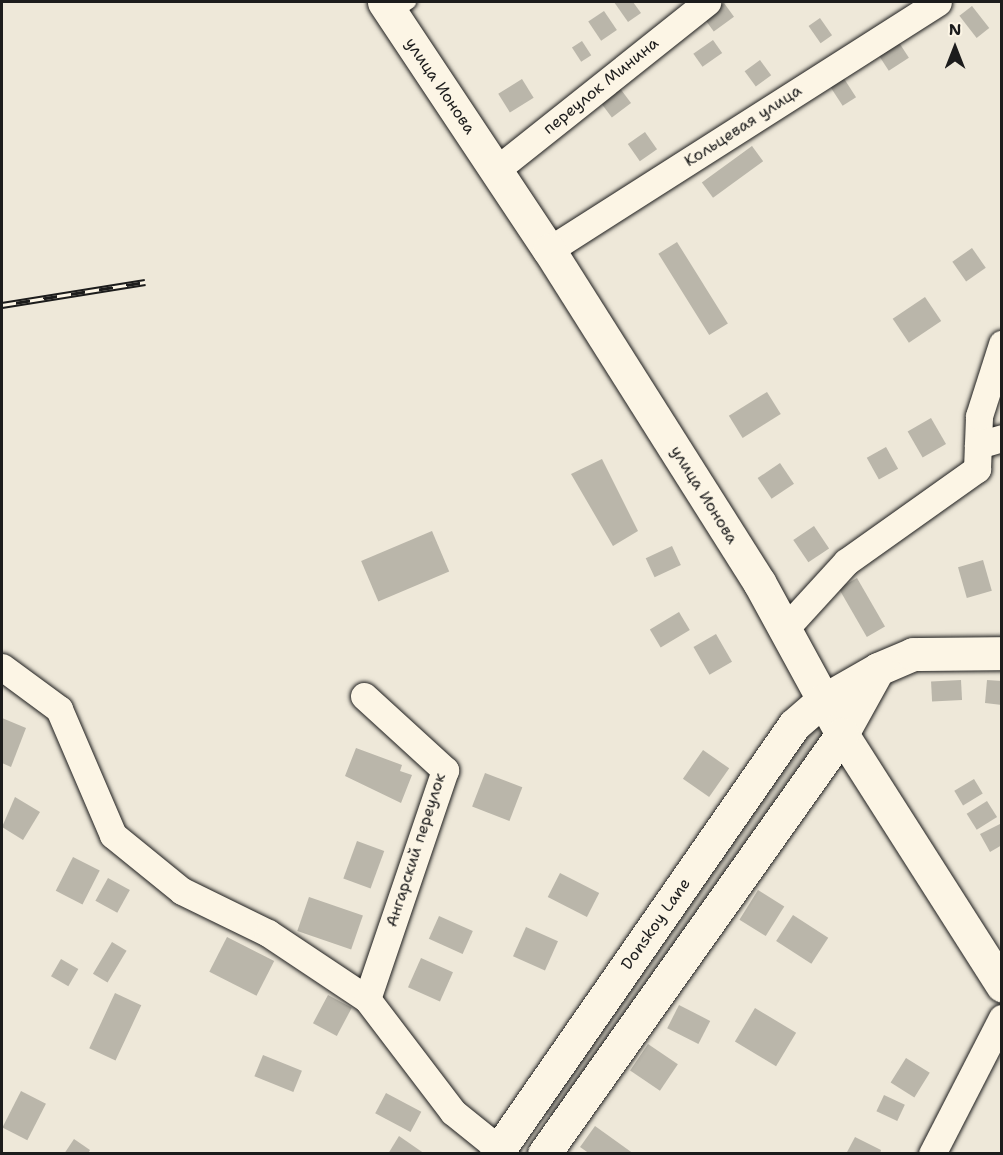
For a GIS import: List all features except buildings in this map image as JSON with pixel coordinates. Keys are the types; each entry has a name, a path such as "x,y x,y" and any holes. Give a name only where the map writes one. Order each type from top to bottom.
{"main road":[{"name":"улица Ионова","path":"395,6 784,630 842,734 1002,984"},
{"name":"Donskoy Lane","path":"500,1152 794,725 822,700 878,669 913,654 1002,652"},
{"path":"544,1154 842,734 878,669"}],"street":[{"name":"переулок Минина","path":"496,170 707,2"},
{"name":"Кольцевая улица","path":"549,250 938,2"},
{"path":"784,630 846,562 977,469 990,442 979,416 1002,344"},
{"path":"2,667 59,709 113,835 182,891 268,933 367,999 453,1112 500,1152"},
{"name":"Ангарский переулок","path":"364,696 445,770 367,999"},
{"path":"932,1154 1002,1018"}],"shaded area":[{"path":"817,728 825,734 555,1115 547,1115 545,1108 808,733"}],"railway":[{"path":"2,305 145,282"}]}
